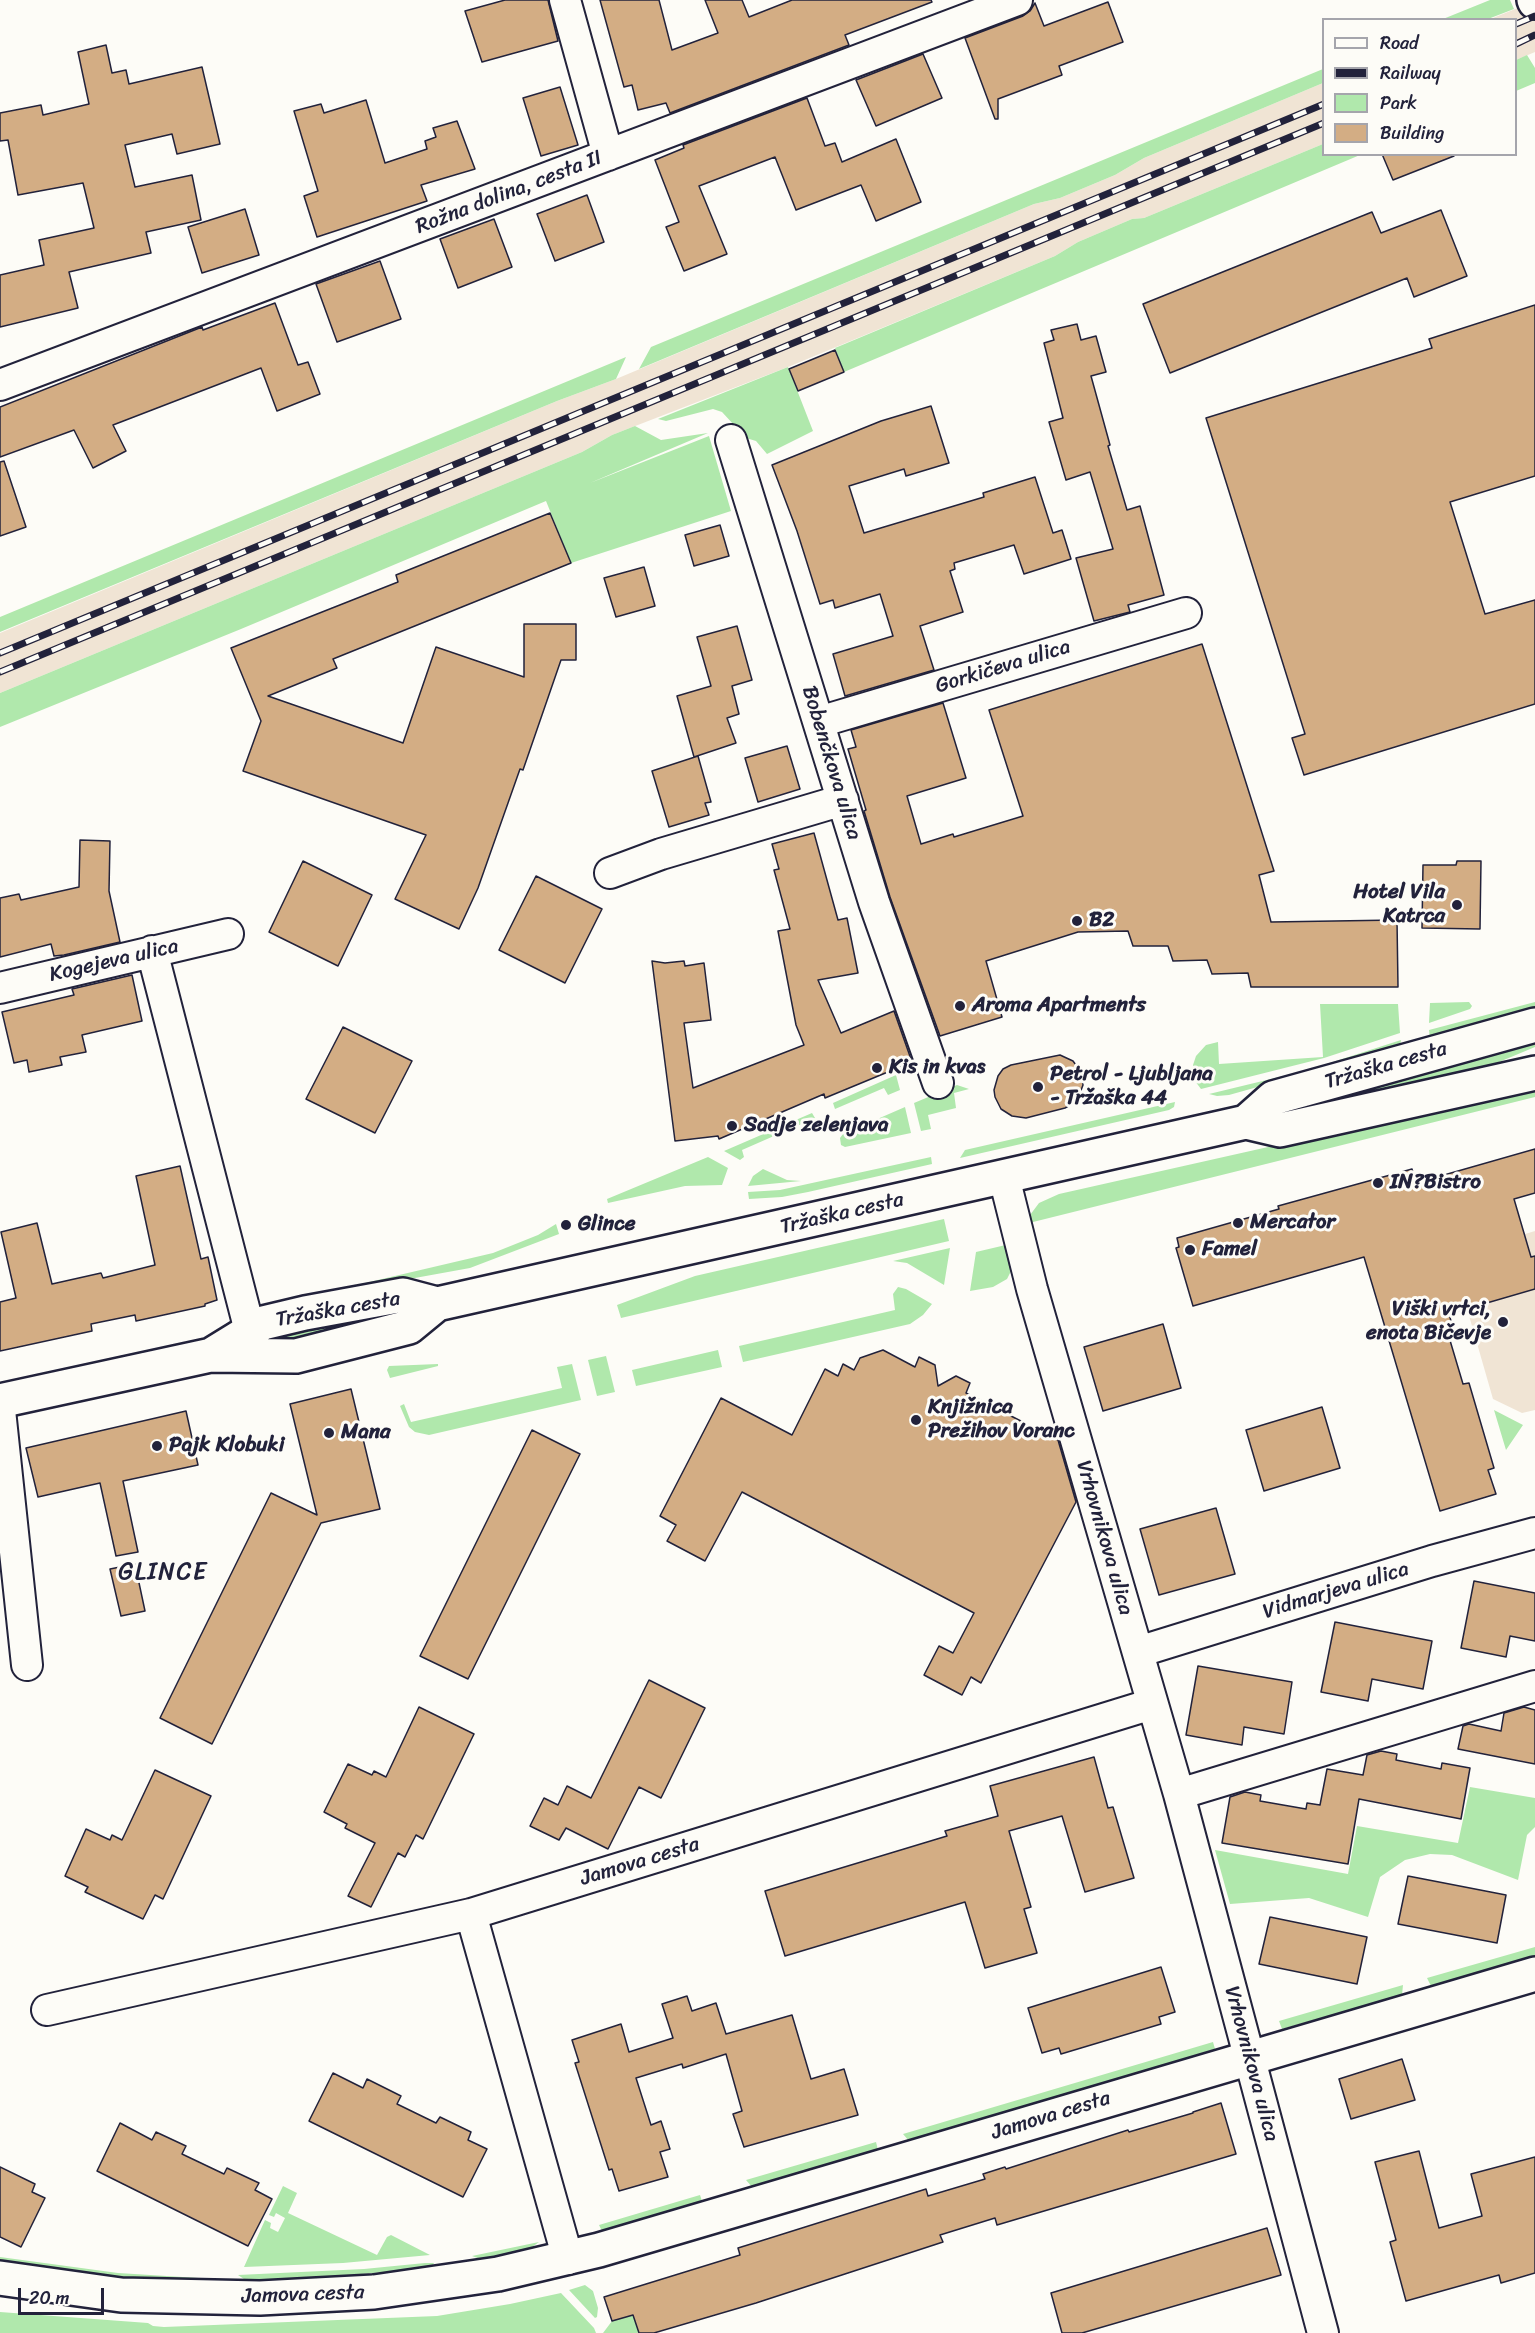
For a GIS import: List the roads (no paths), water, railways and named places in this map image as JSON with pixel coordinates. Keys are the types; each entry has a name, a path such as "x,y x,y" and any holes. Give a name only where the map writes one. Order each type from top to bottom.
{"main road":[{"name":"Tržaška cesta","path":"1246,1122 1273,1098 1535,1025"},
{"name":"Tržaška cesta","path":"0,1401 211,1355 296,1356 409,1327 437,1304 1246,1122 1280,1130 1535,1073"},
{"name":"Tržaška cesta","path":"211,1355 263,1323 305,1313 403,1295 437,1304"},
{"name":"Jamova cesta","path":"0,2278 121,2295 260,2298 339,2294 422,2286 498,2274 568,2259 1535,1974"}],"street":[{"path":"565,0 608,155"},
{"name":"Rožna dolina, cesta II","path":"0,385 1017,0"},
{"name":"Bobenčkova ulica","path":"731,440 874,902 938,1083"},
{"name":"Gorkičeva ulica","path":"819,722 1186,613"},
{"path":"610,873 661,854 843,800"},
{"name":"Kogejeva ulica","path":"0,988 228,934"},
{"path":"152,951 250,1331"},
{"name":"Vrhovnikova ulica","path":"1004,1177 1032,1289 1179,1794 1323,2333"},
{"path":"0,1410 27,1665"},
{"name":"Vidmarjeva ulica","path":"1138,1652 1431,1561 1535,1533"},
{"path":"1179,1794 1535,1686"},
{"name":"Jamova cesta","path":"48,2010 471,1914 1152,1704"},
{"path":"471,1914 568,2259"}],"railway":[{"path":"1517,24 1535,16"},
{"path":"1517,44 1535,35"},
{"path":"0,653 1322,105"},
{"path":"0,672 1322,124"}],"place":[{"name":"Hotel Vila Katrca","path":"1457,905"},
{"name":"B2","path":"1077,921"},
{"name":"Aroma Apartments","path":"960,1006"},
{"name":"Kis in kvas","path":"877,1068"},
{"name":"Petrol - Ljubljana - Tržaška 44","path":"1038,1087"},
{"name":"Sadje zelenjava","path":"732,1126"},
{"name":"IN?Bistro","path":"1378,1183"},
{"name":"Mercator","path":"1238,1223"},
{"name":"Glince","path":"566,1225"},
{"name":"Famel","path":"1190,1250"},
{"name":"Viški vrtci, enota Bičevje","path":"1503,1322"},
{"name":"Knjižnica Prežihov Voranc","path":"916,1420"},
{"name":"Mana","path":"329,1433"},
{"name":"Pajk Klobuki","path":"157,1446"}],"district":[{"name":"GLINCE","path":"163,1573"}]}
